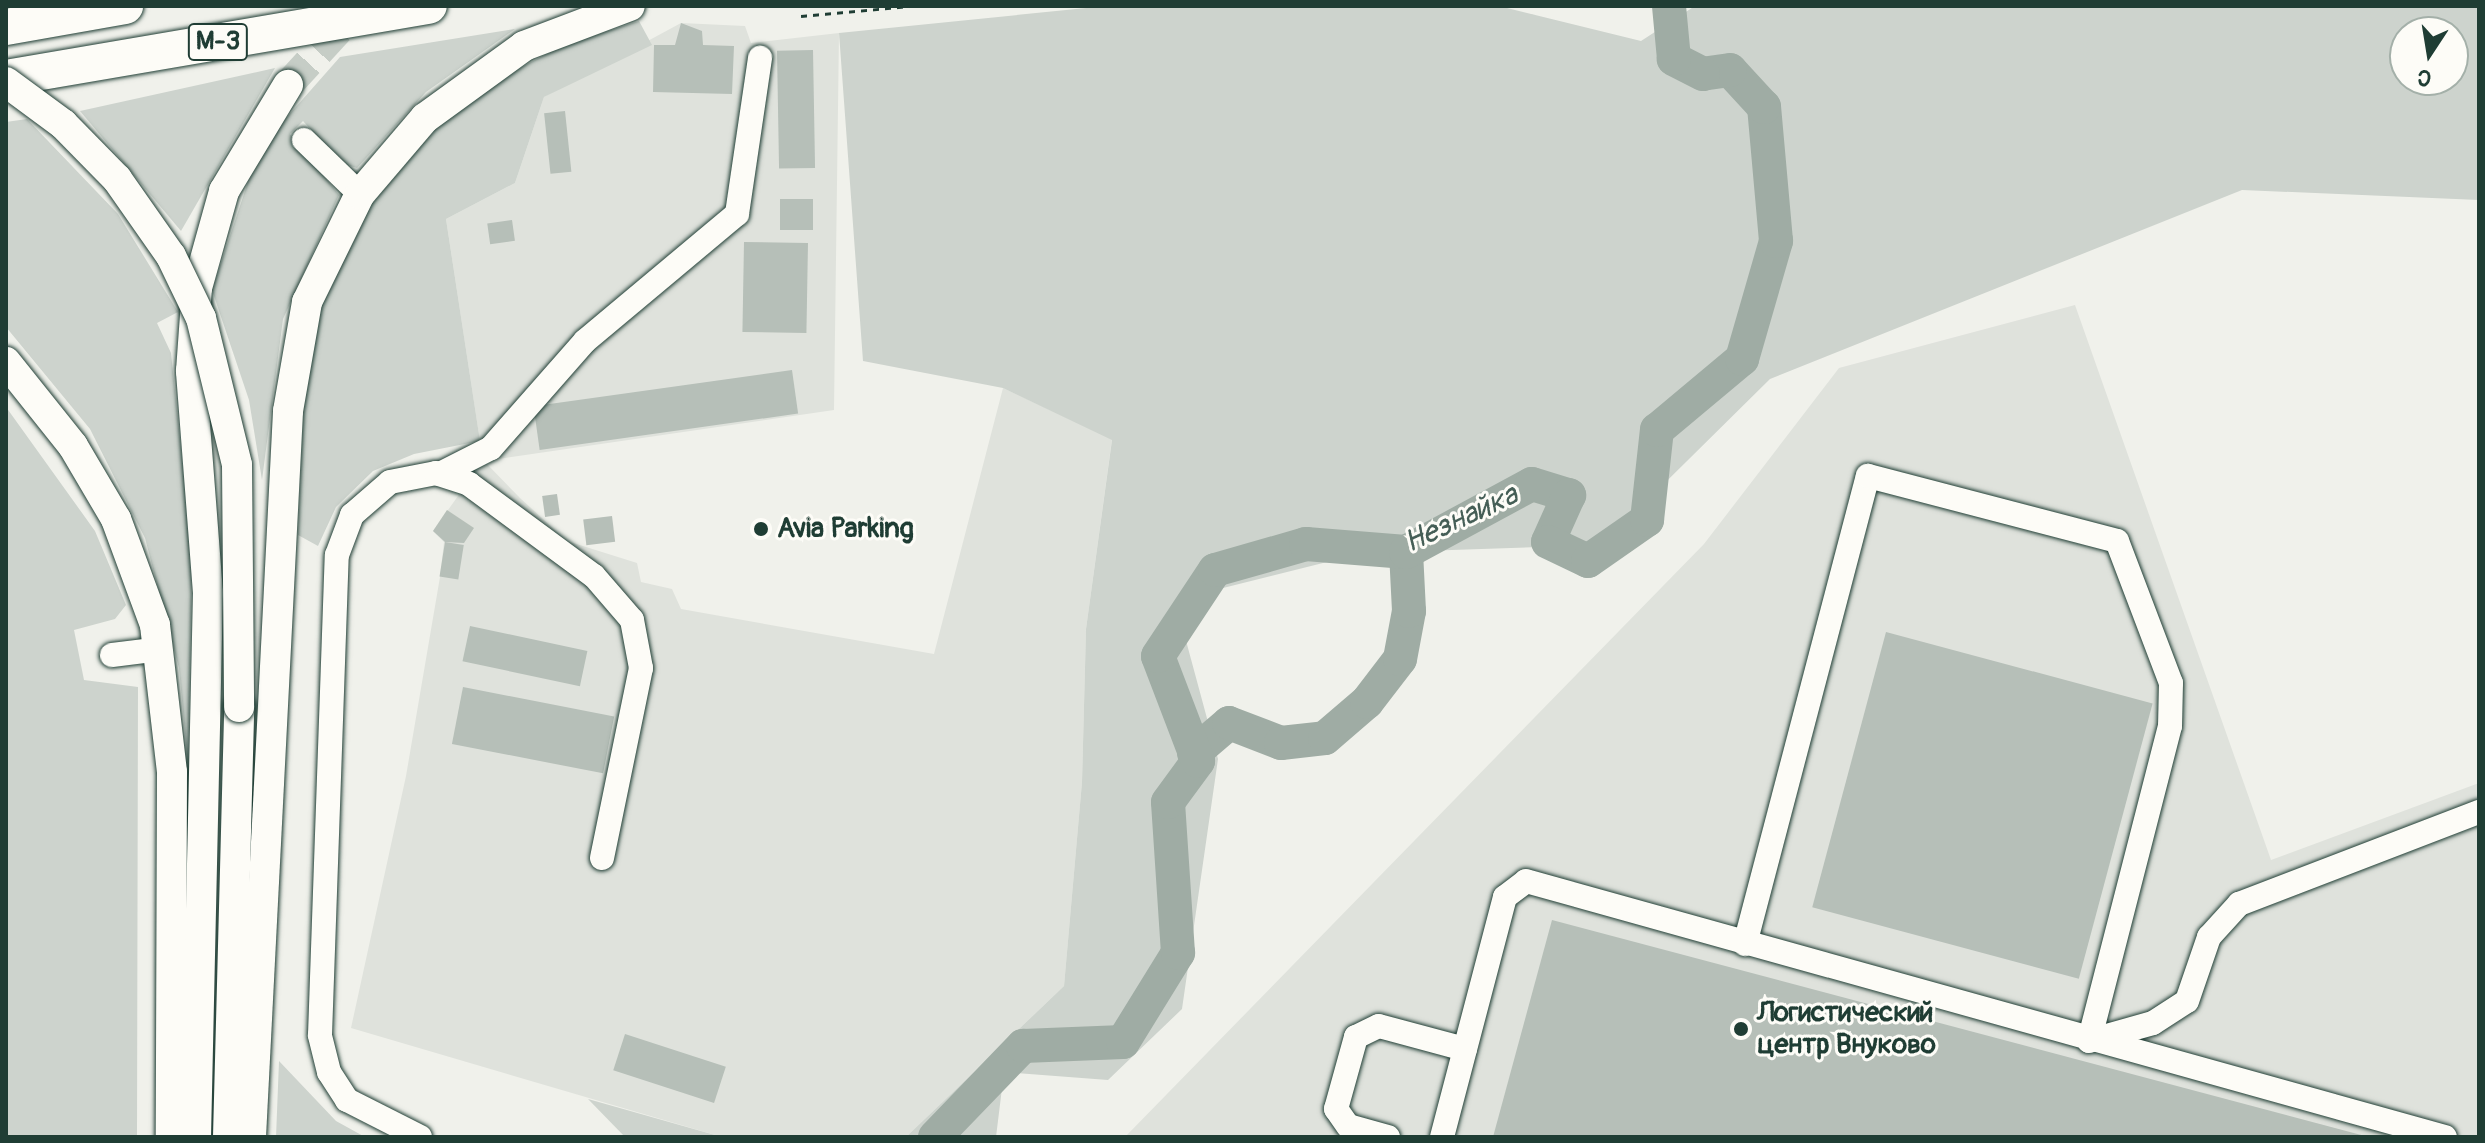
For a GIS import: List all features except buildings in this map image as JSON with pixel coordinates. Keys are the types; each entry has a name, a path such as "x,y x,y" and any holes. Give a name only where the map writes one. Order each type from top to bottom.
{"highway":[{"path":"6,27 125,6"},
{"name":"М-3","path":"6,80 429,6"}],"main road":[{"path":"251,1137 290,387 316,274 360,194 412,130 484,71 546,34 630,6"},
{"path":"6,80 63,124 117,179 171,256 201,318 237,465 239,707 228,1137"},
{"path":"196,1137 208,593 191,371 197,288 224,191 288,85"},
{"path":"6,362 73,446 116,519 160,649 172,772 171,1137"}],"street":[{"path":"420,1137 347,1100 329,1072 320,1035 339,541 359,505 390,482 440,474 491,448 585,341 737,214 760,58"},
{"path":"304,140 360,194"},
{"path":"440,474 469,484 594,576 632,620 641,668 602,858"},
{"path":"1745,944 1868,476 2117,541 2171,683 2170,726 2089,1041"},
{"path":"112,655 160,649"},
{"path":"2089,1041 2153,1023 2187,1001 2209,937 2239,904 2479,812"},
{"path":"1442,1137 1505,897 1526,881 2089,1041 2445,1137"},
{"path":"1388,1137 1348,1126 1336,1109 1356,1037 1379,1026 1465,1049"}],"path":[{"path":"801,16 910,6"}],"shaded area":[{"path":"1106,6 1499,6 1641,41 1695,6 2479,6 2479,200 2242,190 1770,379 1602,545 1363,553 1175,600 1218,759 1182,1009 1108,1080 1004,1072 996,1137 906,1137 1064,986 1082,782 1086,629 1112,440 1003,388 863,361 839,33"},
{"path":"639,21 652,45 544,97 515,183 446,219 480,441 414,454 373,471 336,507 318,546 298,535 304,395 320,303 366,207 414,146 495,81 562,46"},
{"path":"681,23 745,26 751,43 839,33 834,410 484,461 520,498 567,541 637,563 641,582 672,589 681,609 934,654 1003,388 1112,439 1086,629 1082,782 1064,986 906,1137 722,1137 351,1028 406,776 440,577 444,542 433,531 483,461 446,219 515,183 544,97"},
{"path":"515,29 426,92 357,168 341,163 303,121 290,134 339,195 283,319 262,480 249,400 212,290 252,170 280,125 340,57"},
{"path":"275,68 181,231 80,111"},
{"path":"27,119 118,214 178,312 157,323 171,353 192,554 188,765 179,668 145,538 90,429 6,327 6,122"},
{"path":"2075,305 2271,860 2479,783 2479,1137 1125,1137 1704,544 1839,368"},
{"path":"6,407 95,531 126,605 115,619 74,630 84,680 138,687 137,1137 6,1137"},
{"path":"279,1061 336,1121 365,1137 276,1137"},
{"path":"588,1099 648,1116 722,1137 625,1137"}],"waterway":[{"name":"Незнайка","path":"935,1137 1023,1046 1123,1042 1178,953 1168,802 1198,761 1158,656 1215,570 1306,544 1406,552 1532,484 1569,495 1548,542 1588,561 1647,520 1657,430 1742,359 1776,241 1764,107 1730,70 1703,74 1674,59 1669,6"},
{"path":"1194,753 1229,723 1281,743 1325,738 1367,702 1400,659 1409,611 1406,552"}],"tunnel":[{"path":"288,85 354,13"}],"place":[{"name":"Avia Parking","path":"761,529"},
{"name":"Логистический центр Внуково","path":"1741,1029"}]}
